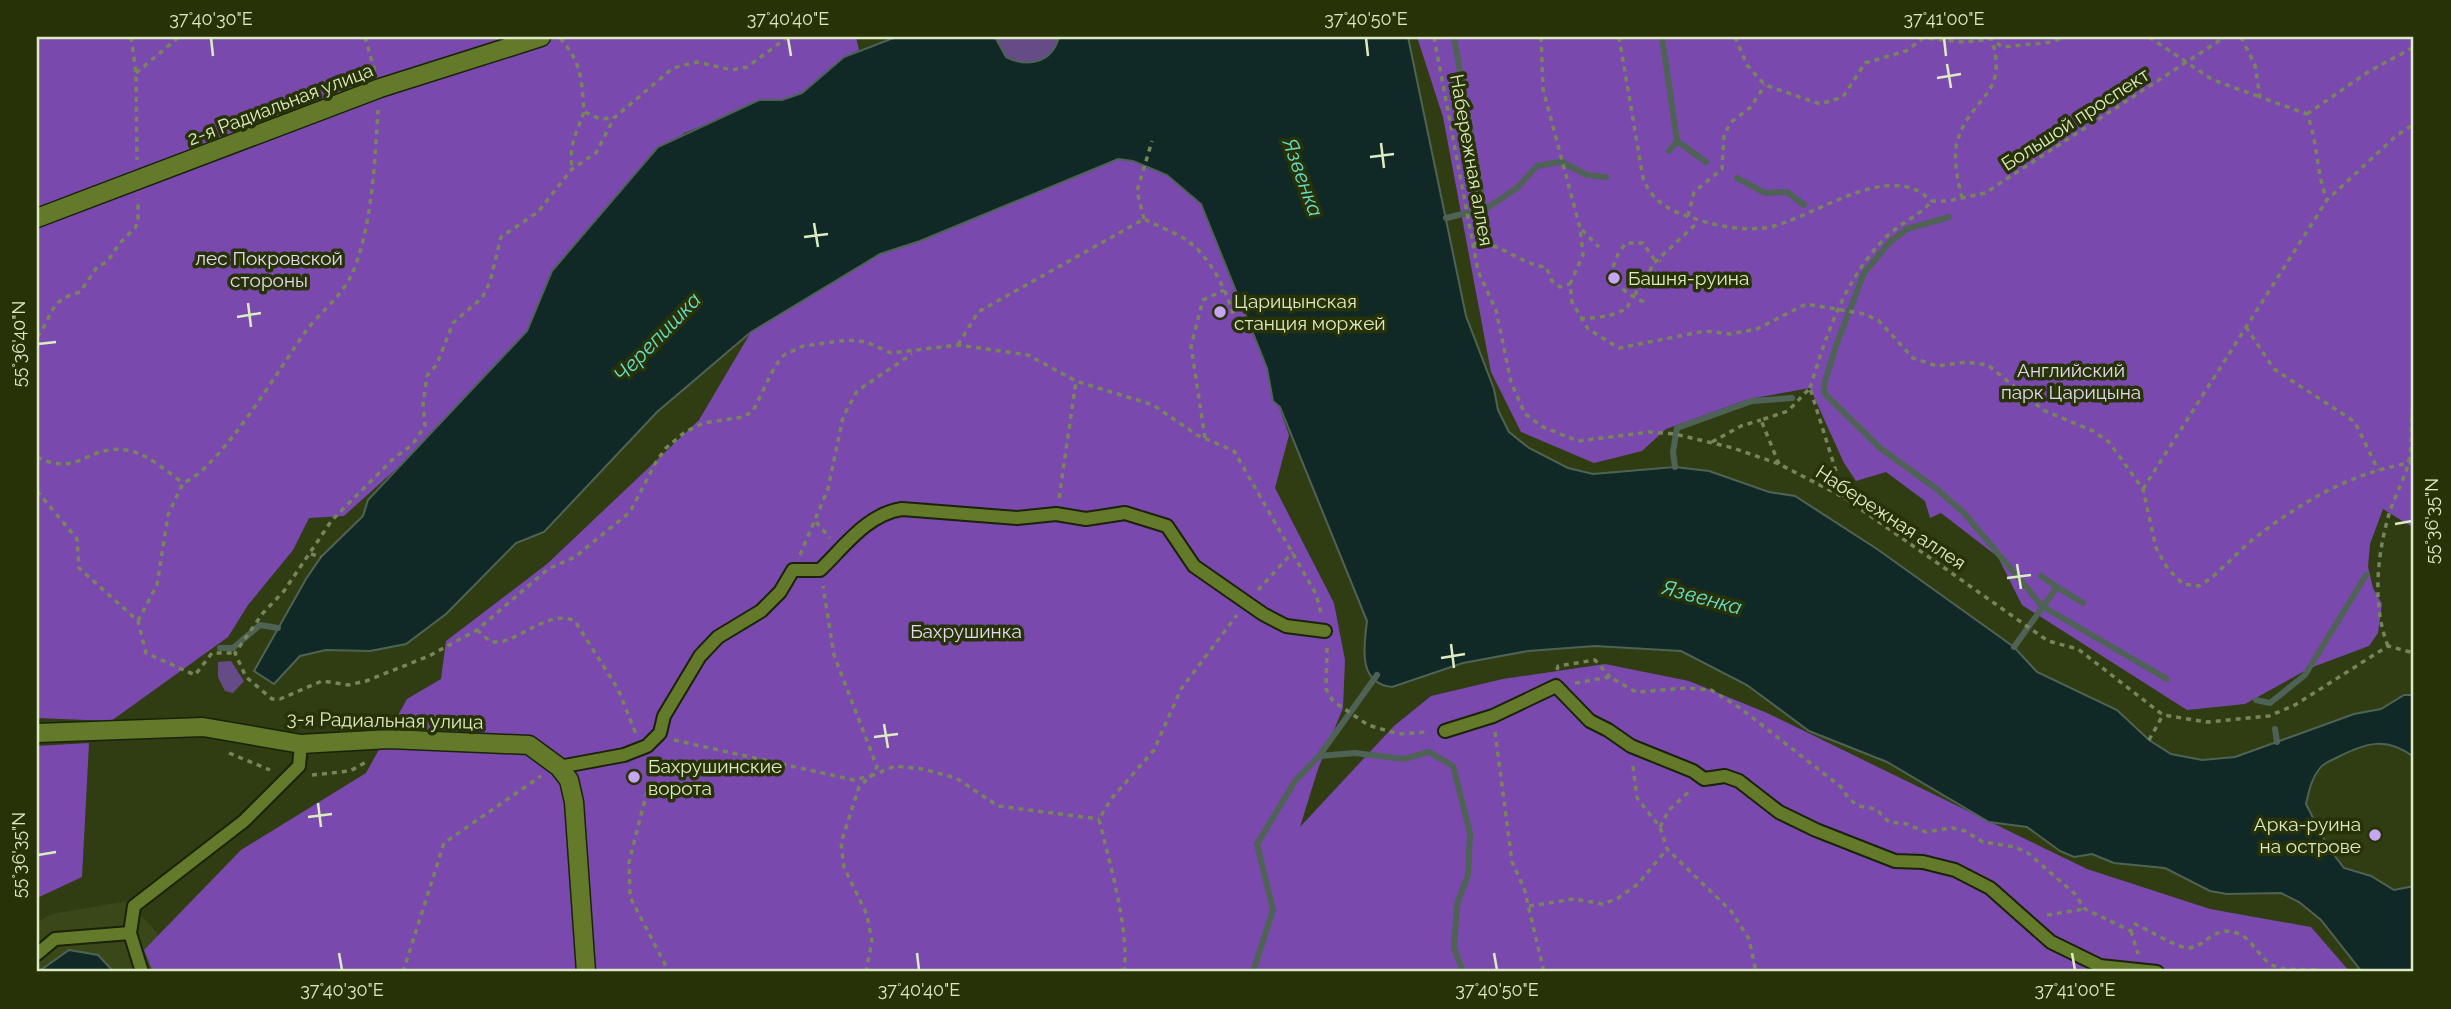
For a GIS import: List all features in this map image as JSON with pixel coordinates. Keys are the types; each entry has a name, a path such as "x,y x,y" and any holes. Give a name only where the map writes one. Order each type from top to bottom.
{"street":[{"name":"2-я Радиальная улица","path":"37,218 380,88 541,37"},
{"name":"3-я Радиальная улица","path":"37,733 203,727 301,744 389,739 508,743 529,746 553,769"},
{"path":"553,769 569,780 574,802 586,972"}],"lane":[{"path":"553,769 624,755 647,747 660,733 664,716 700,656 718,637 761,611 780,592 793,570 820,570 862,528 887,512 902,509 1017,518 1056,514 1086,519 1125,513 1167,526 1194,566 1246,603 1286,626 1325,631"},
{"path":"1445,731 1493,716 1556,686 1590,721 1631,746 1693,771 1704,779 1725,776 1739,781 1779,811 1816,830 1895,861 1923,862 1955,870 1990,888 2052,942 2088,961 2100,966 2157,972"},
{"path":"142,972 130,933 134,906 244,821 299,766 301,744"},
{"path":"37,954 55,939 130,933"}],"path":[{"path":"37,337 45,327 52,307 64,296 80,292 97,267 107,262 135,228 138,214 136,73 131,37"},
{"path":"136,73 178,38 186,37"},
{"path":"138,621 157,585 162,566 162,538 167,515 183,483 197,478 231,436 307,329 349,278 374,182 380,88 366,37"},
{"path":"559,37 576,57 581,70 585,112 572,136 569,152 572,169"},
{"path":"37,491 77,539 79,569 138,621 146,653 163,663 195,675 212,653 235,653 254,625 284,592 332,520 411,444 425,426 423,404 427,376 438,364 453,323 482,298 490,282 501,237 538,212 572,169 596,153 614,118 673,68 697,62 732,70 747,67 788,37"},
{"name":"Набережная аллея","path":"1434,37 1478,271 1496,310 1511,382 1525,414 1542,428 1578,441 1648,432 1711,442 1779,464 1845,499 2048,641 2078,649 2163,715 2207,722 2269,716 2295,705 2388,646"},
{"path":"1541,37 1543,89 1580,228 1583,255 1570,284 1572,302 1580,319 1597,335 1619,348 1705,331 1730,334 1757,328 1806,304 1839,307 1879,321 1913,358 1937,366 1966,362 1987,365 2043,410 2093,431 2109,442 2143,489 2156,548 2168,569 2183,584 2199,586 2219,574 2254,539 2321,491 2378,470 2412,462"},
{"path":"1619,37 1638,156 1649,194 1668,210 1698,222 1729,227 1765,228 1875,188 1909,188 1924,193 1931,201 1922,212 1887,236 1856,271 1822,342 1810,388 1788,411 1741,426 1711,442"},
{"path":"1735,37 1747,65 1765,85 1820,104 1843,97 1865,63 1906,51 1923,38 1964,42 1991,38 2002,47 2052,43 2063,37"},
{"path":"2149,37 2164,44 2186,64 2213,80 2307,114 2316,137 2319,179 2327,200"},
{"name":"Большой проспект","path":"1931,201 1985,193 2225,37"},
{"path":"2241,37 2255,65 2260,97"},
{"path":"1962,198 1957,174 1957,141 1968,116 1986,99 1996,80 1991,38"},
{"path":"2307,114 2368,72 2414,47"},
{"path":"1688,217 1694,192 1722,169 1724,135 1731,122 1751,107 1765,85"},
{"path":"585,112 600,120 614,118"},
{"path":"2143,489 2327,200 2396,136 2414,124"},
{"path":"1152,141 1137,191 1144,219 1186,240 1205,260 1224,290 1237,329 1250,325"},
{"path":"958,345 978,312 1144,219"},
{"path":"1580,319 1627,309 1641,282 1647,280 1652,265 1661,261 1698,222"},
{"path":"1580,228 1599,247"},
{"path":"1473,244 1486,242 1533,266 1546,267 1552,281 1560,286 1570,284"},
{"path":"1644,302 1617,284 1613,274 1614,262 1626,243 1643,243 1654,259 1661,261"},
{"path":"1205,438 1191,346 1203,300 1224,290"},
{"path":"2246,327 2274,369 2355,422 2378,470"},
{"path":"235,653 246,677 272,699 289,696 322,681 348,685 366,681 429,656 477,630 548,569 575,557 630,512 661,455 685,432 703,423 743,418 753,411 775,366 784,355 803,346 847,340 866,342 891,353 958,345 1028,355 1076,381 1153,405 1196,435 1234,451 1316,594 1329,662 1326,689 1333,701 1368,725 1398,734 1445,731"},
{"path":"793,570 828,489 843,417 857,391 914,352"},
{"path":"1056,514 1076,381"},
{"path":"1810,388 1845,499"},
{"path":"2414,400 2411,414 2412,462 2389,514 2378,581 2381,619 2388,646 2414,653"},
{"path":"1761,420 1779,464"},
{"path":"37,457 48,464 70,466 95,454 125,449 140,454 183,483"},
{"path":"1124,972 1126,959 1115,889 1099,819 1112,798 1154,750 1181,690 1246,603 1293,551"},
{"path":"311,554 321,557"},
{"path":"647,747 669,739 854,780 871,776 877,767 834,655 820,570"},
{"path":"477,630 491,642 500,642 552,618 565,617 575,621 618,688 634,733 647,747 651,776 629,862 630,897 669,972"},
{"path":"1610,677 1556,686 1558,666 1595,660 1610,677 1636,692 1686,688 1711,690 1740,708 1841,788 1859,806 1876,809 1889,822 1907,824 1926,832 1952,828 1965,831 1983,842 2015,847 2028,853 2075,894 2085,908 2131,931"},
{"path":"2149,740 2163,715"},
{"path":"1493,716 1512,862 1529,906 1544,972"},
{"path":"1631,746 1637,799 1660,827 1667,849 1731,911 1749,939 1756,972"},
{"path":"222,750 258,767 299,777 350,771 379,756"},
{"path":"866,972 872,941 867,915 844,867 841,843 859,787 883,768 895,766 923,769 956,778 998,806 1099,819"},
{"path":"402,972 444,843 553,769"},
{"path":"1660,827 1669,810 1692,789"},
{"path":"1529,906 1574,899 1603,904 1618,898 1638,884 1667,849"},
{"path":"2028,919 2085,908"},
{"path":"2142,969 2131,931 2134,924 2167,938 2178,947 2191,948 2218,931 2242,934 2268,963 2283,970 2311,967 2326,972"}],"shaded area":[{"path":"995,37 1059,37 1056,46 1045,58 1023,62 1006,57"},
{"path":"231,661 244,681 233,693 225,691 218,677 218,662"},
{"path":"127,901 169,950 173,972 37,972 37,922 52,914"}],"green space":[{"name":"лес Покровской стороны","path":"37,37 856,37 859,50 844,57 802,93 782,100 759,100 738,112 684,133 552,271 527,331 417,450 344,516 309,518 293,550 248,605 228,637 111,721 37,718"},
{"name":"Английский парк Царицына","path":"1417,37 2414,37 2414,528 2383,509 2370,544 2368,567 2373,588 2382,604 2378,633 2369,646 2310,668 2245,704 2187,710 2022,605 1998,557 1941,513 1930,518 1925,501 1886,472 1856,481 1844,463 1810,388 1749,399 1666,429 1642,451 1594,463 1521,432 1491,372 1443,117"},
{"name":"Бахрушинка","path":"1118,159 1133,161 1167,175 1201,204 1267,368 1273,401 1279,407 1289,435 1275,488 1334,603 1345,660 1343,708 1318,769 1300,827 1394,726 1431,696 1503,679 1605,664 1689,681 1767,713 2087,869 2210,909 2311,927 2350,972 153,972 144,950 241,850 366,773 407,699 441,679 446,641 547,564 699,420 751,332 880,254 920,241"},
{"path":"89,743 82,877 37,898 37,746"}],"water":[{"path":"896,37 995,37 1006,57 1031,62 1051,53 1059,37 1408,37 1466,316 1494,389 1498,410 1509,432 1529,448 1568,468 1593,474 1675,467 1709,471 1769,492 1795,496 1877,549 2014,647 2037,672 2117,710 2149,740 2171,754 2202,760 2235,757 2354,714 2381,709 2404,695 2414,695 2414,757 2386,744 2368,745 2348,752 2320,768 2312,781 2306,804 2328,847 2344,868 2371,876 2394,890 2414,886 2414,972 2362,972 2321,920 2299,902 2281,893 2227,894 2210,891 2165,868 2114,863 2092,854 2074,857 2060,851 2027,827 1989,822 1887,762 1809,731 1747,685 1681,651 1595,646 1528,651 1463,663 1392,687 1373,679 1365,662 1367,621 1280,407 1273,401 1267,368 1201,204 1167,175 1133,161 1118,159 920,241 880,254 751,332 657,412 544,532 516,543 446,614 406,644 370,651 326,650 300,656 274,684 254,671 321,557 363,516 368,500 527,331 552,271 658,147 759,100 782,100 802,93 844,57"},
{"path":"69,950 98,955 114,972 38,972"}],"waterway":[{"path":"1454,37 1484,210"},
{"path":"1662,37 1677,141 1669,151"},
{"path":"1677,141 1706,162"},
{"path":"1468,213 1484,210 1517,188 1537,166 1560,162"},
{"path":"1562,162 1587,175 1606,177"},
{"path":"1737,178 1765,193 1787,192 1804,205"},
{"path":"1446,218 1467,213"},
{"path":"1949,217 1907,229 1890,242 1864,273 1837,343 1824,393 1880,448 1938,490 1964,513 2042,606 2167,679"},
{"path":"1675,467 1673,452 1677,428 1752,401 1792,398"},
{"path":"2256,700 2270,703 2305,675 2366,575"},
{"path":"2041,576 2057,587"},
{"path":"2014,647 2057,587 2083,603"},
{"path":"220,648 233,648 260,625 278,628"},
{"path":"1253,972 1273,910 1257,844 1295,781 1319,756 1377,675"},
{"path":"2275,729 2277,742"},
{"path":"1319,756 1355,753 1404,759 1429,752 1453,766 1470,833 1468,875 1457,904 1454,948 1463,972"}],"place":[{"name":"Башня-руина","path":"1614,278"},
{"name":"Царицынская станция моржей","path":"1220,312"},
{"name":"Бахрушинские ворота","path":"634,777"},
{"name":"Арка-руина на острове","path":"2375,835"}],"water label":[{"name":"Язвенка","path":"1303,177"},
{"name":"Черепишка","path":"657,337"},
{"name":"Язвенка","path":"1702,597"}]}
